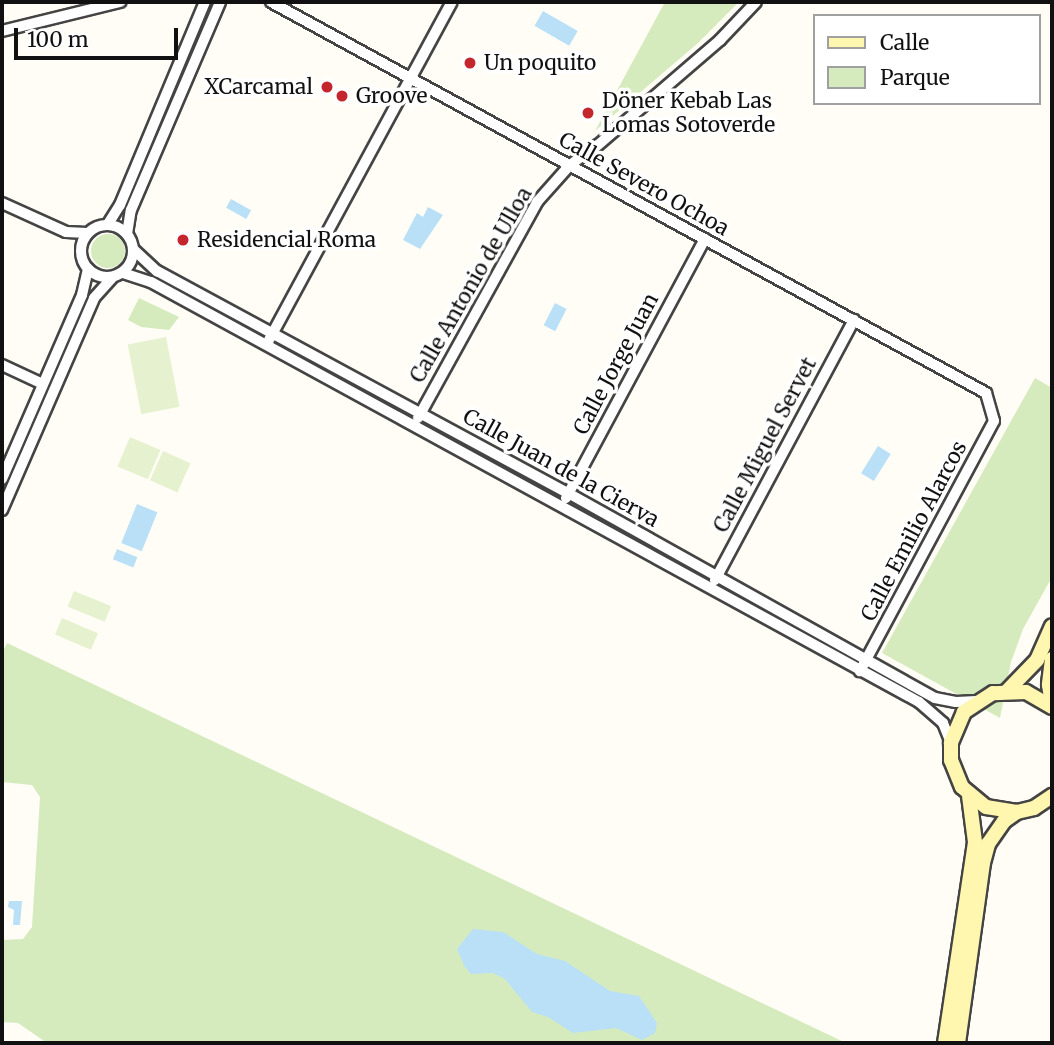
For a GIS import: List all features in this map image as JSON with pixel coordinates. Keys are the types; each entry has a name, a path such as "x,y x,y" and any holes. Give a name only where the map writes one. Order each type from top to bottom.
{"street":[{"path":"2,31 120,2"},
{"path":"108,225 120,205 205,2"},
{"path":"2,510 94,298 133,258 133,249 127,234 131,210 220,2"},
{"name":"Calle Severo Ochoa","path":"271,2 986,393 991,407"},
{"path":"266,345 452,2"},
{"name":"Calle Antonio de Ulloa","path":"413,426 537,202 570,165 598,145 710,49 756,2"},
{"path":"2,204 66,232 87,233"},
{"path":"118,275 104,277 88,269 82,259 81,247 87,233 97,226 108,225 127,234"},
{"path":"66,232 81,247"},
{"name":"Calle Jorge Juan","path":"562,507 705,239"},
{"name":"Calle Juan de la Cierva","path":"133,249 157,271 568,493 935,698 957,702 977,701"},
{"path":"2,479 86,285 88,269"},
{"name":"Calle Juan de la Cierva","path":"118,275 151,282 860,671 934,713 943,723 951,743"},
{"name":"Calle Miguel Servet","path":"710,588 854,320"},
{"path":"2,365 43,384"},
{"name":"Calle Emilio Alarcos","path":"860,671 994,421 991,407"},
{"path":"1007,691 1037,660 1052,626"},
{"path":"1052,659 1049,685 1052,706"},
{"path":"1017,812 986,807 969,796 956,776 951,743 964,712 977,701 1007,691 1026,692 1052,706"},
{"path":"945,1043 975,842 969,796"},
{"path":"958,1043 983,863 988,844 1004,821 1017,812 1034,808 1052,796"}],"green space":[{"path":"665,2 739,2 698,43 595,131"},
{"path":"108,234 120,239 125,251 120,263 108,268 96,263 91,251 96,239"},
{"path":"139,298 179,317 169,330 141,327 128,320"},
{"path":"166,337 180,407 141,414 128,344"},
{"path":"1035,378 1052,388 1052,577 1023,629 1011,662 1000,718 882,653"},
{"path":"130,437 160,450 148,479 117,466"},
{"path":"163,451 190,463 177,492 150,480"},
{"path":"74,591 111,606 105,622 68,607"},
{"path":"62,618 98,633 91,650 55,635"},
{"path":"7,643 846,1043 47,1043 18,1023 2,1022 2,940 23,939 32,927 40,797 32,785 2,782 2,654"}],"water":[{"path":"543,11 578,31 569,46 534,26"},
{"path":"231,199 251,210 246,219 226,208"},
{"path":"428,207 443,215 420,249 403,240 417,213 423,217"},
{"path":"555,303 567,309 555,331 544,325"},
{"path":"878,446 891,454 874,481 861,473"},
{"path":"137,504 157,512 142,551 121,543"},
{"path":"117,549 137,557 133,567 113,559"},
{"path":"9,901 22,901 20,925 13,925 14,910 8,907"},
{"path":"473,929 503,932 537,954 565,961 610,991 639,996 657,1023 655,1033 642,1040 616,1028 573,1033 548,1017 532,1012 505,979 493,973 471,974 465,967 457,949"}],"place":[{"name":"Un poquito","path":"470,63"},
{"name":"XCarcamal","path":"327,87"},
{"name":"Groove","path":"342,96"},
{"name":"Döner Kebab Las Lomas Sotoverde","path":"588,113"},
{"name":"Residencial Roma","path":"183,240"}]}
